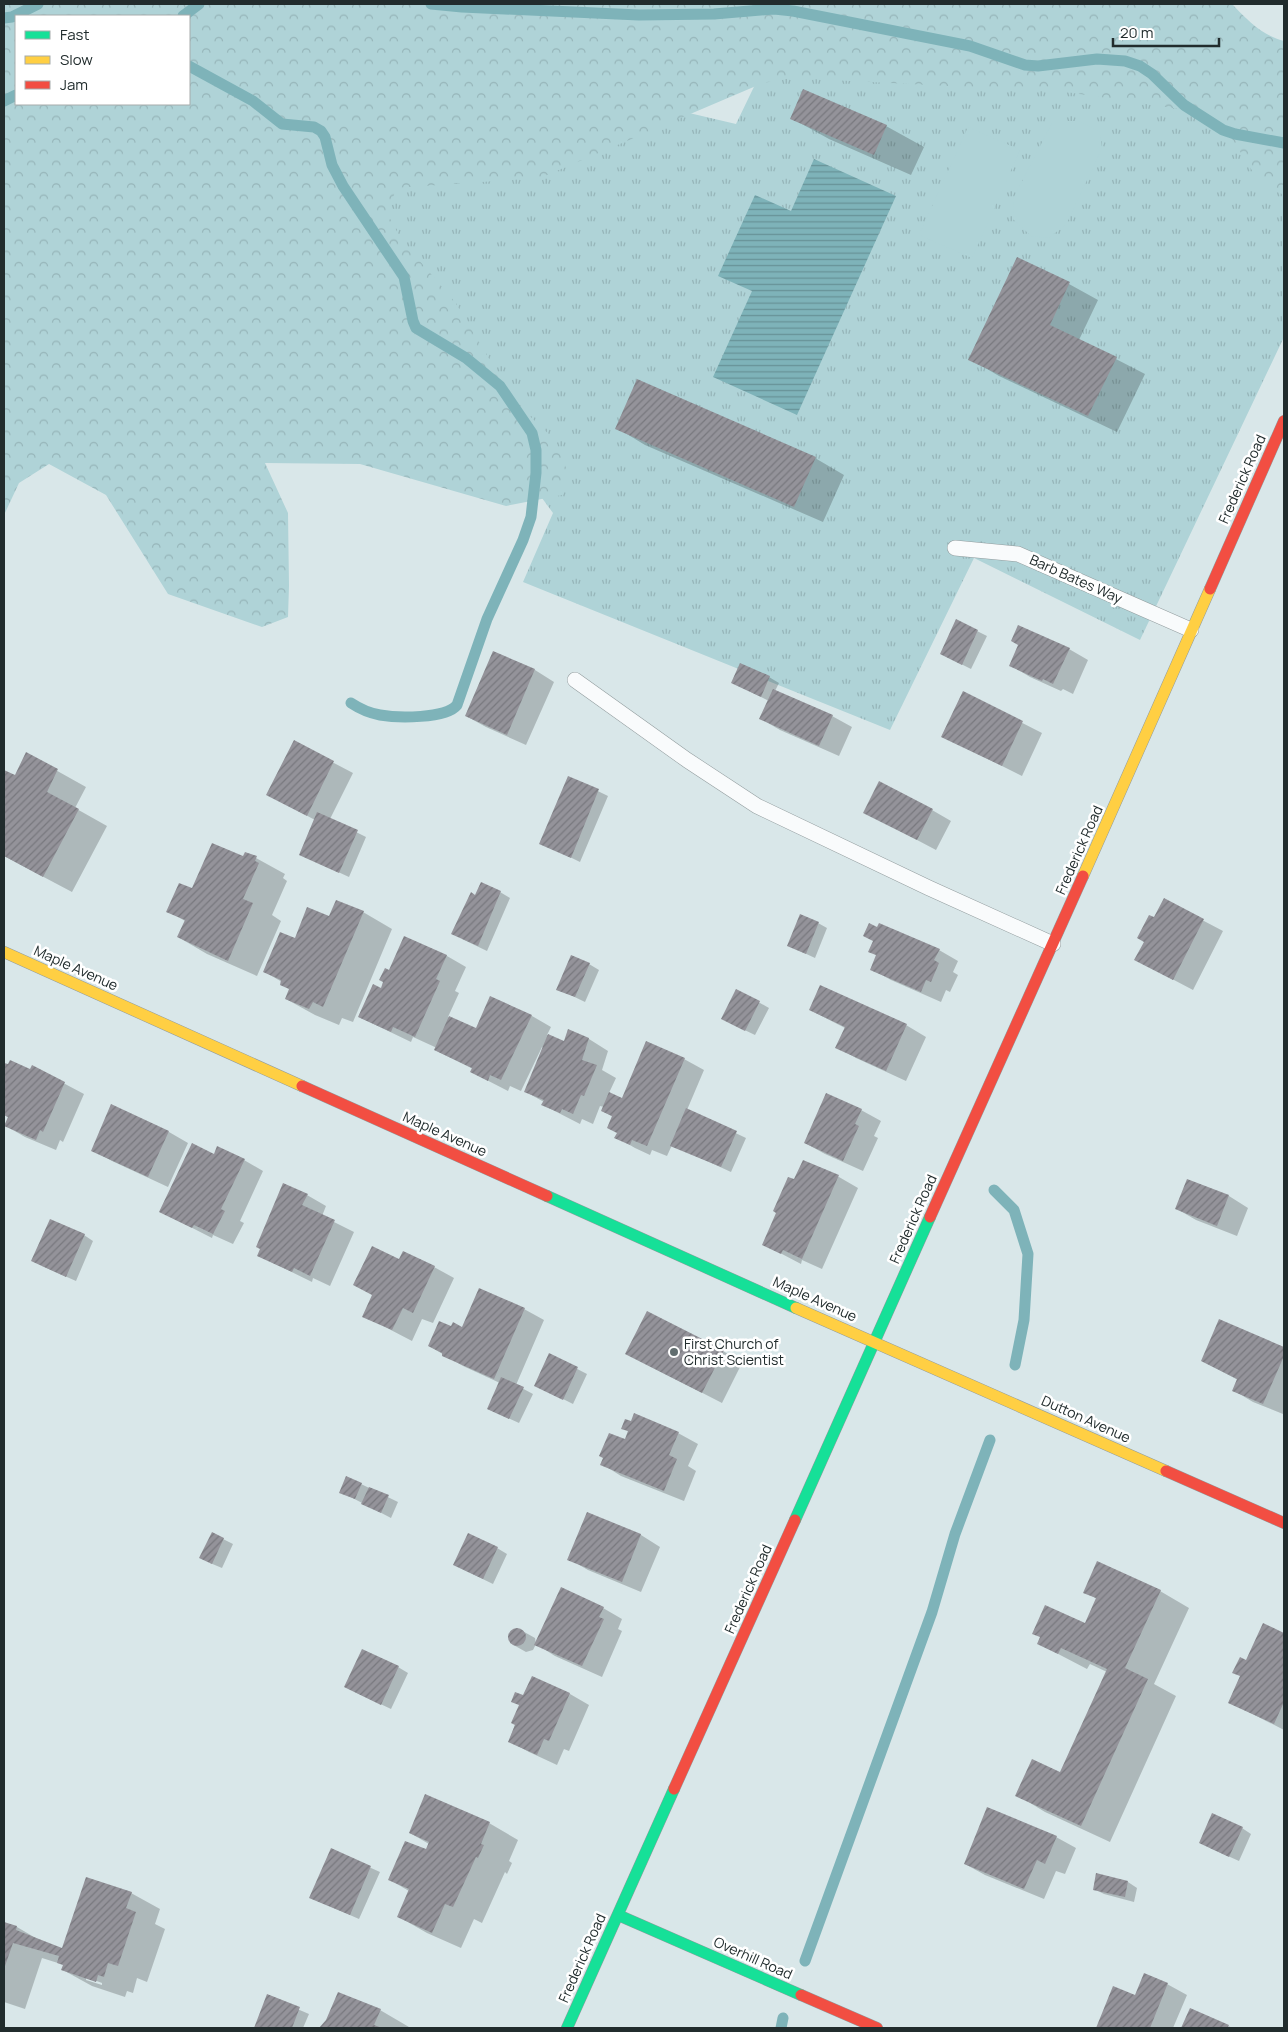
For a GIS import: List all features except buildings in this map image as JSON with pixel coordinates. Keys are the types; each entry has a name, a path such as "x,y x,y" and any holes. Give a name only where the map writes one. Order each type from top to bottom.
{"main road":[{"name":"Frederick Road","path":"567,2028 1054,944 1284,421"},
{"name":"Maple Avenue","path":"4,952 875,1343"},
{"name":"Dutton Avenue","path":"875,1343 1284,1523"},
{"name":"Overhill Road","path":"618,1915 877,2028"}],"lane":[{"name":"Barb Bates Way","path":"955,548 1018,554 1191,630"},
{"path":"575,680 687,760 757,806 929,888 1054,944"}],"green space":[{"path":"4,4 1232,4 1262,31 1284,41 1284,195 1260,183 1229,134 1179,109 1066,92 791,78 763,83 540,178 396,188 388,215 401,239 455,302 515,402 556,441 566,468 562,495 506,506 360,464 265,463 288,513 289,586 288,617 262,627 168,594 106,495 49,464 19,483 4,515"},
{"path":"353,34 736,124 765,64 1245,107 1284,154 1284,337 1140,640 974,558 890,730 523,582 553,513 295,162"},
{"path":"1053,121 1078,121 1100,132 1102,148 1066,225 1048,238 1031,236 1013,219 1014,197"},
{"path":"968,127 1020,150 972,258 919,235"}],"shaded area":[{"path":"814,159 896,196 797,415 713,377 752,291 718,276 755,195 791,211"}],"waterway":[{"path":"16,15 38,4"},
{"path":"184,15 199,4"},
{"path":"431,4 639,15 714,14 774,9 793,11 970,46 1025,65 1038,66 1097,59 1125,61 1140,66 1152,74 1184,105 1223,130 1284,143"},
{"path":"4,18 15,16"},
{"path":"190,67 253,101 282,124 314,127 321,131 325,137 332,165 343,186 404,277 416,328 466,358 500,386 532,433 536,450 536,473 531,517 523,540 487,619 457,705 443,713 398,717 372,713 351,703"},
{"path":"4,101 15,96"},
{"path":"994,1190 1014,1210 1028,1254 1024,1320 1015,1365"},
{"path":"805,1961 932,1612 955,1534 990,1440"},
{"path":"781,2028 783,2018"}],"traffic: fast":[{"path":"547,1196 796,1308"},
{"path":"795,1520 930,1217"},
{"path":"567,2028 674,1789"},
{"path":"618,1915 801,1995"}],"traffic: slow":[{"path":"1083,876 1210,589"},
{"path":"4,952 302,1086"},
{"path":"796,1308 1166,1471"}],"traffic: jam":[{"path":"1210,589 1284,421"},
{"path":"930,1217 1083,876"},
{"path":"302,1086 547,1196"},
{"path":"1166,1471 1284,1523"},
{"path":"674,1789 795,1520"},
{"path":"801,1995 877,2028"}],"place":[{"name":"First Church of Christ Scientist","path":"674,1352"}]}
